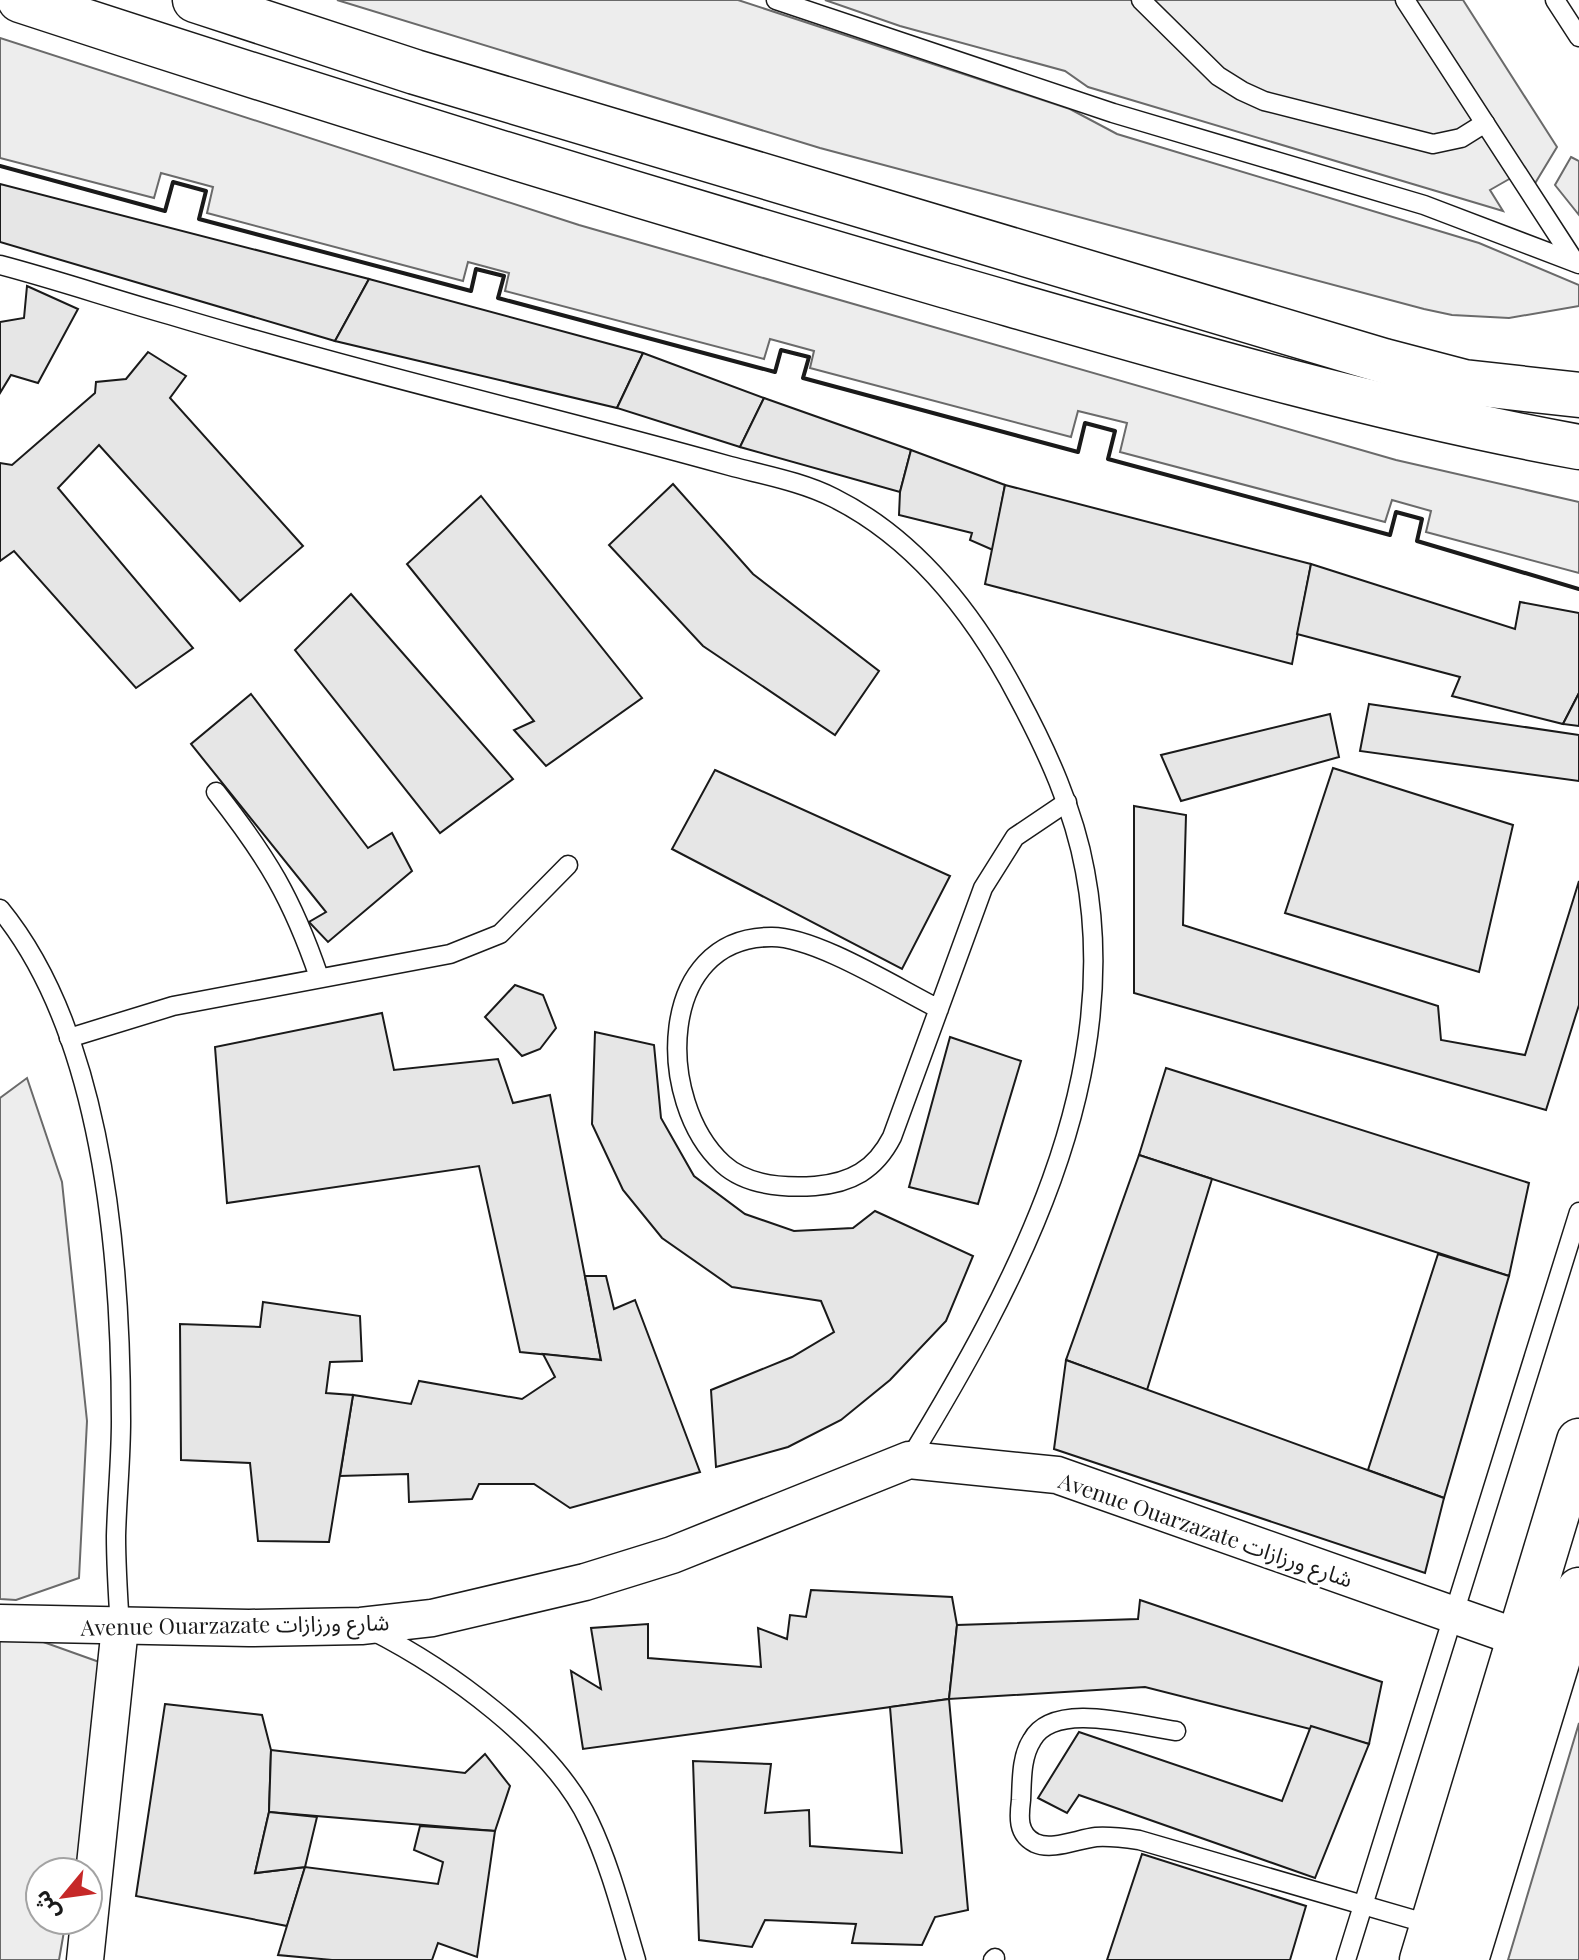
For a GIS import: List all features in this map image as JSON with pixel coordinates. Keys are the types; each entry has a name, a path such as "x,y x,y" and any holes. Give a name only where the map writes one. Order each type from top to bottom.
{"main road":[{"path":"20,0 601,185 1227,366 1354,401 1579,447"},
{"path":"195,0 415,72 1384,361 1464,382 1579,395"},
{"path":"1427,1943 1579,1441"},
{"path":"1466,1960 1570,1655 1579,1590"},
{"path":"1519,1638 1570,1655"}],"street":[{"name":"Avenue Ouarzazate شارع ورزازات","path":"0,1623 120,1627 361,1626 432,1618 600,1577 672,1555 909,1460 1057,1475 1519,1638"},
{"path":"85,1960 120,1627"}],"lane":[{"path":"776,0 1113,113 1424,205 1577,263"},
{"path":"1141,0 1218,76 1264,101 1433,144 1461,138 1485,123"},
{"path":"1405,0 1577,263"},
{"path":"1555,0 1579,37"},
{"path":"0,265 168,315 715,462 833,497 903,544 950,592 998,659 1067,802 1085,870 1091,917 1092,985 1083,1071 1056,1172 1028,1242 957,1380 909,1460"},
{"path":"216,792 265,855 285,890 319,977"},
{"path":"939,1009 816,947 774,936 747,940 706,961 687,991 678,1026 676,1071 686,1105 703,1140 724,1165 783,1188 840,1184 868,1170 883,1154 939,1009 983,888 1001,855 1032,823 1067,802"},
{"path":"69,1038 173,1006 450,954 500,934 568,865"},
{"path":"0,909 41,973 69,1038 92,1115 107,1203 121,1421 116,1539 120,1627"},
{"path":"1346,1960 1579,1212"},
{"path":"361,1626 419,1654 454,1677 524,1739 568,1786 588,1819 609,1870 636,1960"},
{"path":"1176,1731 1081,1718 1051,1721 1030,1742 1024,1760 1019,1819 1022,1830 1036,1844 1046,1846 1098,1837 1139,1840 1363,1907 1427,1943"}],"shaded area":[{"path":"337,0 738,0 1070,109 1117,134 1479,243 1579,285 1579,306 1509,318 1452,315 1424,309 820,148"},
{"path":"825,0 1463,0 1557,147 1534,185 1525,170 1490,190 1503,211 1088,87 1065,71 900,26"},
{"path":"0,38 579,225 1396,460 1579,502 1579,573 1426,532 1431,511 1392,500 1385,522 1120,452 1127,423 1078,411 1071,437 810,368 814,351 770,339 764,359 505,291 509,273 468,262 463,281 207,213 213,187 161,173 154,198 0,158"},
{"path":"1571,157 1579,161 1579,215 1555,185"},
{"path":"27,1078 62,1182 87,1421 79,1578 16,1600 0,1599 0,1098"},
{"path":"0,1636 35,1639 116,1668 79,1856 24,1856 24,1936 63,1936 59,1960 0,1960"},
{"path":"1579,1723 1579,1960 1508,1960"}],"building":[{"path":"0,184 369,279 335,341 0,242"},
{"path":"369,279 643,353 617,408 335,341"},
{"path":"27,286 78,309 38,383 11,375 0,393 0,322 24,318"},
{"path":"148,352 186,376 170,398 303,546 240,601 99,445 58,488 193,648 136,688 14,551 0,561 0,463 12,465 95,393 96,382 126,379"},
{"path":"643,353 764,398 740,447 617,408"},
{"path":"764,398 911,450 900,492 740,447"},
{"path":"911,450 1005,485 993,550 970,540 972,533 899,515 900,492"},
{"path":"673,484 753,574 879,671 835,735 703,646 609,545"},
{"path":"1005,485 1311,564 1292,664 985,584"},
{"path":"481,496 642,698 546,766 514,730 534,721 407,564"},
{"path":"1311,564 1515,629 1520,602 1579,613 1579,693 1563,724 1452,696 1460,677 1297,634"},
{"path":"351,594 513,779 440,833 295,650"},
{"path":"1579,693 1579,726 1563,724"},
{"path":"251,694 368,848 392,833 412,871 328,942 309,922 326,912 191,744"},
{"path":"1369,704 1579,735 1579,781 1360,751"},
{"path":"1330,714 1339,757 1181,801 1161,755"},
{"path":"1333,768 1513,825 1479,972 1285,913"},
{"path":"715,770 950,876 902,969 672,849"},
{"path":"1134,806 1186,815 1183,925 1438,1006 1441,1040 1525,1055 1579,881 1579,1005 1546,1110 1134,993"},
{"path":"515,985 543,995 556,1028 540,1049 522,1056 485,1017"},
{"path":"382,1013 394,1070 498,1059 513,1103 550,1095 601,1360 520,1352 479,1166 227,1203 215,1047"},
{"path":"595,1032 654,1045 661,1118 694,1176 745,1214 794,1231 853,1228 875,1211 973,1256 946,1321 890,1380 841,1420 788,1447 716,1467 711,1390 792,1357 834,1332 821,1301 732,1287 662,1238 623,1190 592,1124"},
{"path":"950,1037 1021,1061 978,1204 909,1187"},
{"path":"1166,1068 1529,1183 1509,1276 1139,1155"},
{"path":"1139,1155 1212,1179 1147,1390 1066,1360"},
{"path":"1438,1254 1509,1276 1444,1498 1368,1470"},
{"path":"585,1276 606,1276 614,1309 635,1300 700,1472 570,1508 534,1484 479,1484 472,1499 409,1502 408,1474 340,1476 353,1395 411,1404 419,1381 522,1399 555,1377 543,1354 601,1360"},
{"path":"263,1302 360,1316 362,1361 330,1362 326,1393 353,1395 329,1542 258,1541 250,1463 181,1460 180,1324 260,1327"},
{"path":"1066,1360 1444,1498 1425,1573 1054,1449"},
{"path":"811,1590 952,1597 957,1625 949,1699 583,1749 571,1671 601,1689 591,1628 648,1624 648,1658 761,1667 758,1628 787,1639 790,1615 806,1617"},
{"path":"1140,1600 1382,1682 1369,1744 1145,1687 949,1699 957,1625 1138,1619"},
{"path":"949,1699 968,1910 935,1917 922,1945 852,1943 856,1924 765,1920 752,1947 699,1940 693,1761 771,1764 765,1813 809,1810 810,1846 902,1853 890,1707"},
{"path":"165,1704 262,1715 271,1750 269,1812 255,1873 305,1867 287,1926 136,1896"},
{"path":"1311,1726 1369,1744 1315,1878 1079,1795 1067,1813 1038,1798 1079,1732 1282,1801"},
{"path":"271,1750 465,1773 485,1754 510,1786 495,1831 269,1812"},
{"path":"269,1812 317,1817 305,1867 255,1873"},
{"path":"420,1826 495,1831 477,1957 438,1943 432,1960 332,1960 278,1955 305,1867 438,1884 443,1862 414,1850"},
{"path":"1142,1854 1306,1906 1290,1960 1107,1960"}],"wall":[{"path":"0,166 165,211 173,182 206,191 199,219 471,291 476,269 504,276 498,298 775,372 781,350 809,357 803,378 1078,452 1085,423 1115,431 1108,459 1390,535 1396,512 1422,519 1417,541 1579,589"}]}
